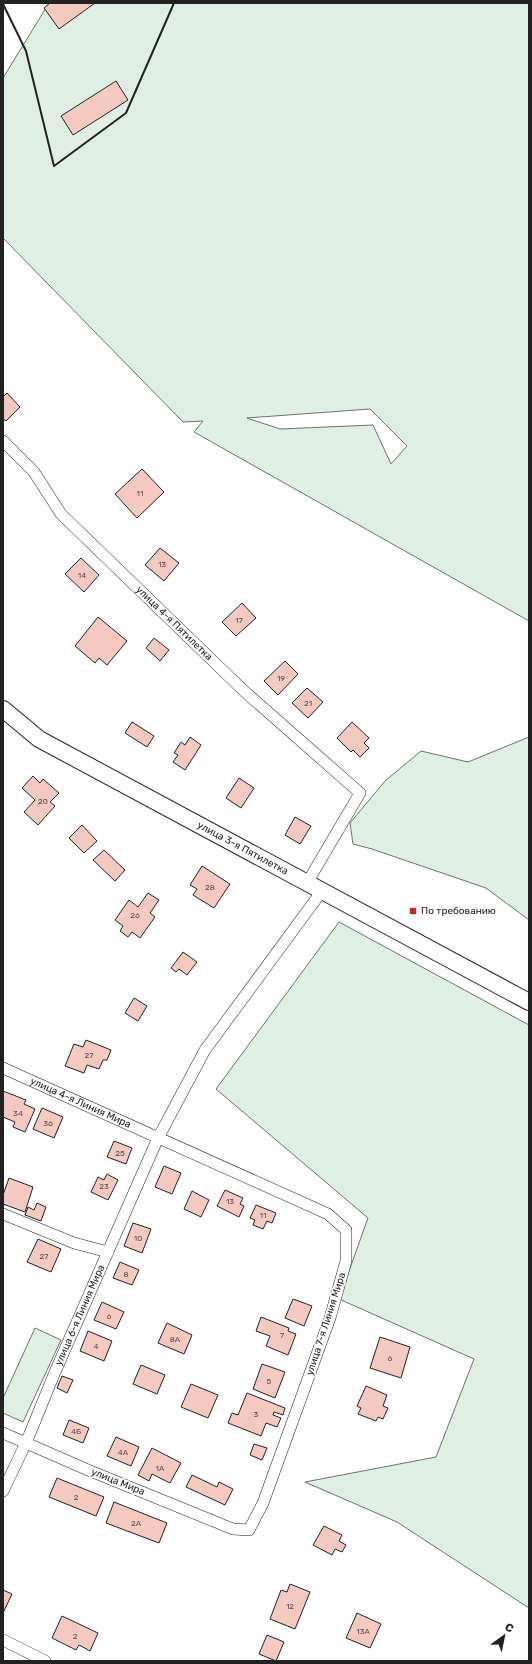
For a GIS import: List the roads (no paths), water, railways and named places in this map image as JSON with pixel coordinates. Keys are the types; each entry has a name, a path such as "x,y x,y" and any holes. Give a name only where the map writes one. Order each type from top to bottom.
{"main road":[{"name":"улица 3-я Пятилетка","path":"3,708 39,739 529,1002"}],"street":[{"name":"улица 4-я Пятилетка","path":"3,441 34,472 61,514 244,691 360,793 306,883"},
{"name":"улица 6-я Линия Мира","path":"3,1491 26,1443 55,1372 158,1138 206,1050 322,891"},
{"name":"улица 4-я Линия Мира","path":"3,1068 158,1138"},
{"name":"улица 7-я Линия Мира","path":"158,1138 328,1214 346,1230 346,1262 330,1318 263,1503 249,1530 233,1528"},
{"path":"3,1214 74,1242 108,1252"},
{"name":"улица Мира","path":"3,1433 233,1528"},
{"path":"3,1640 45,1661"}],"place":[{"name":"По требованию","path":"413,911"}]}
